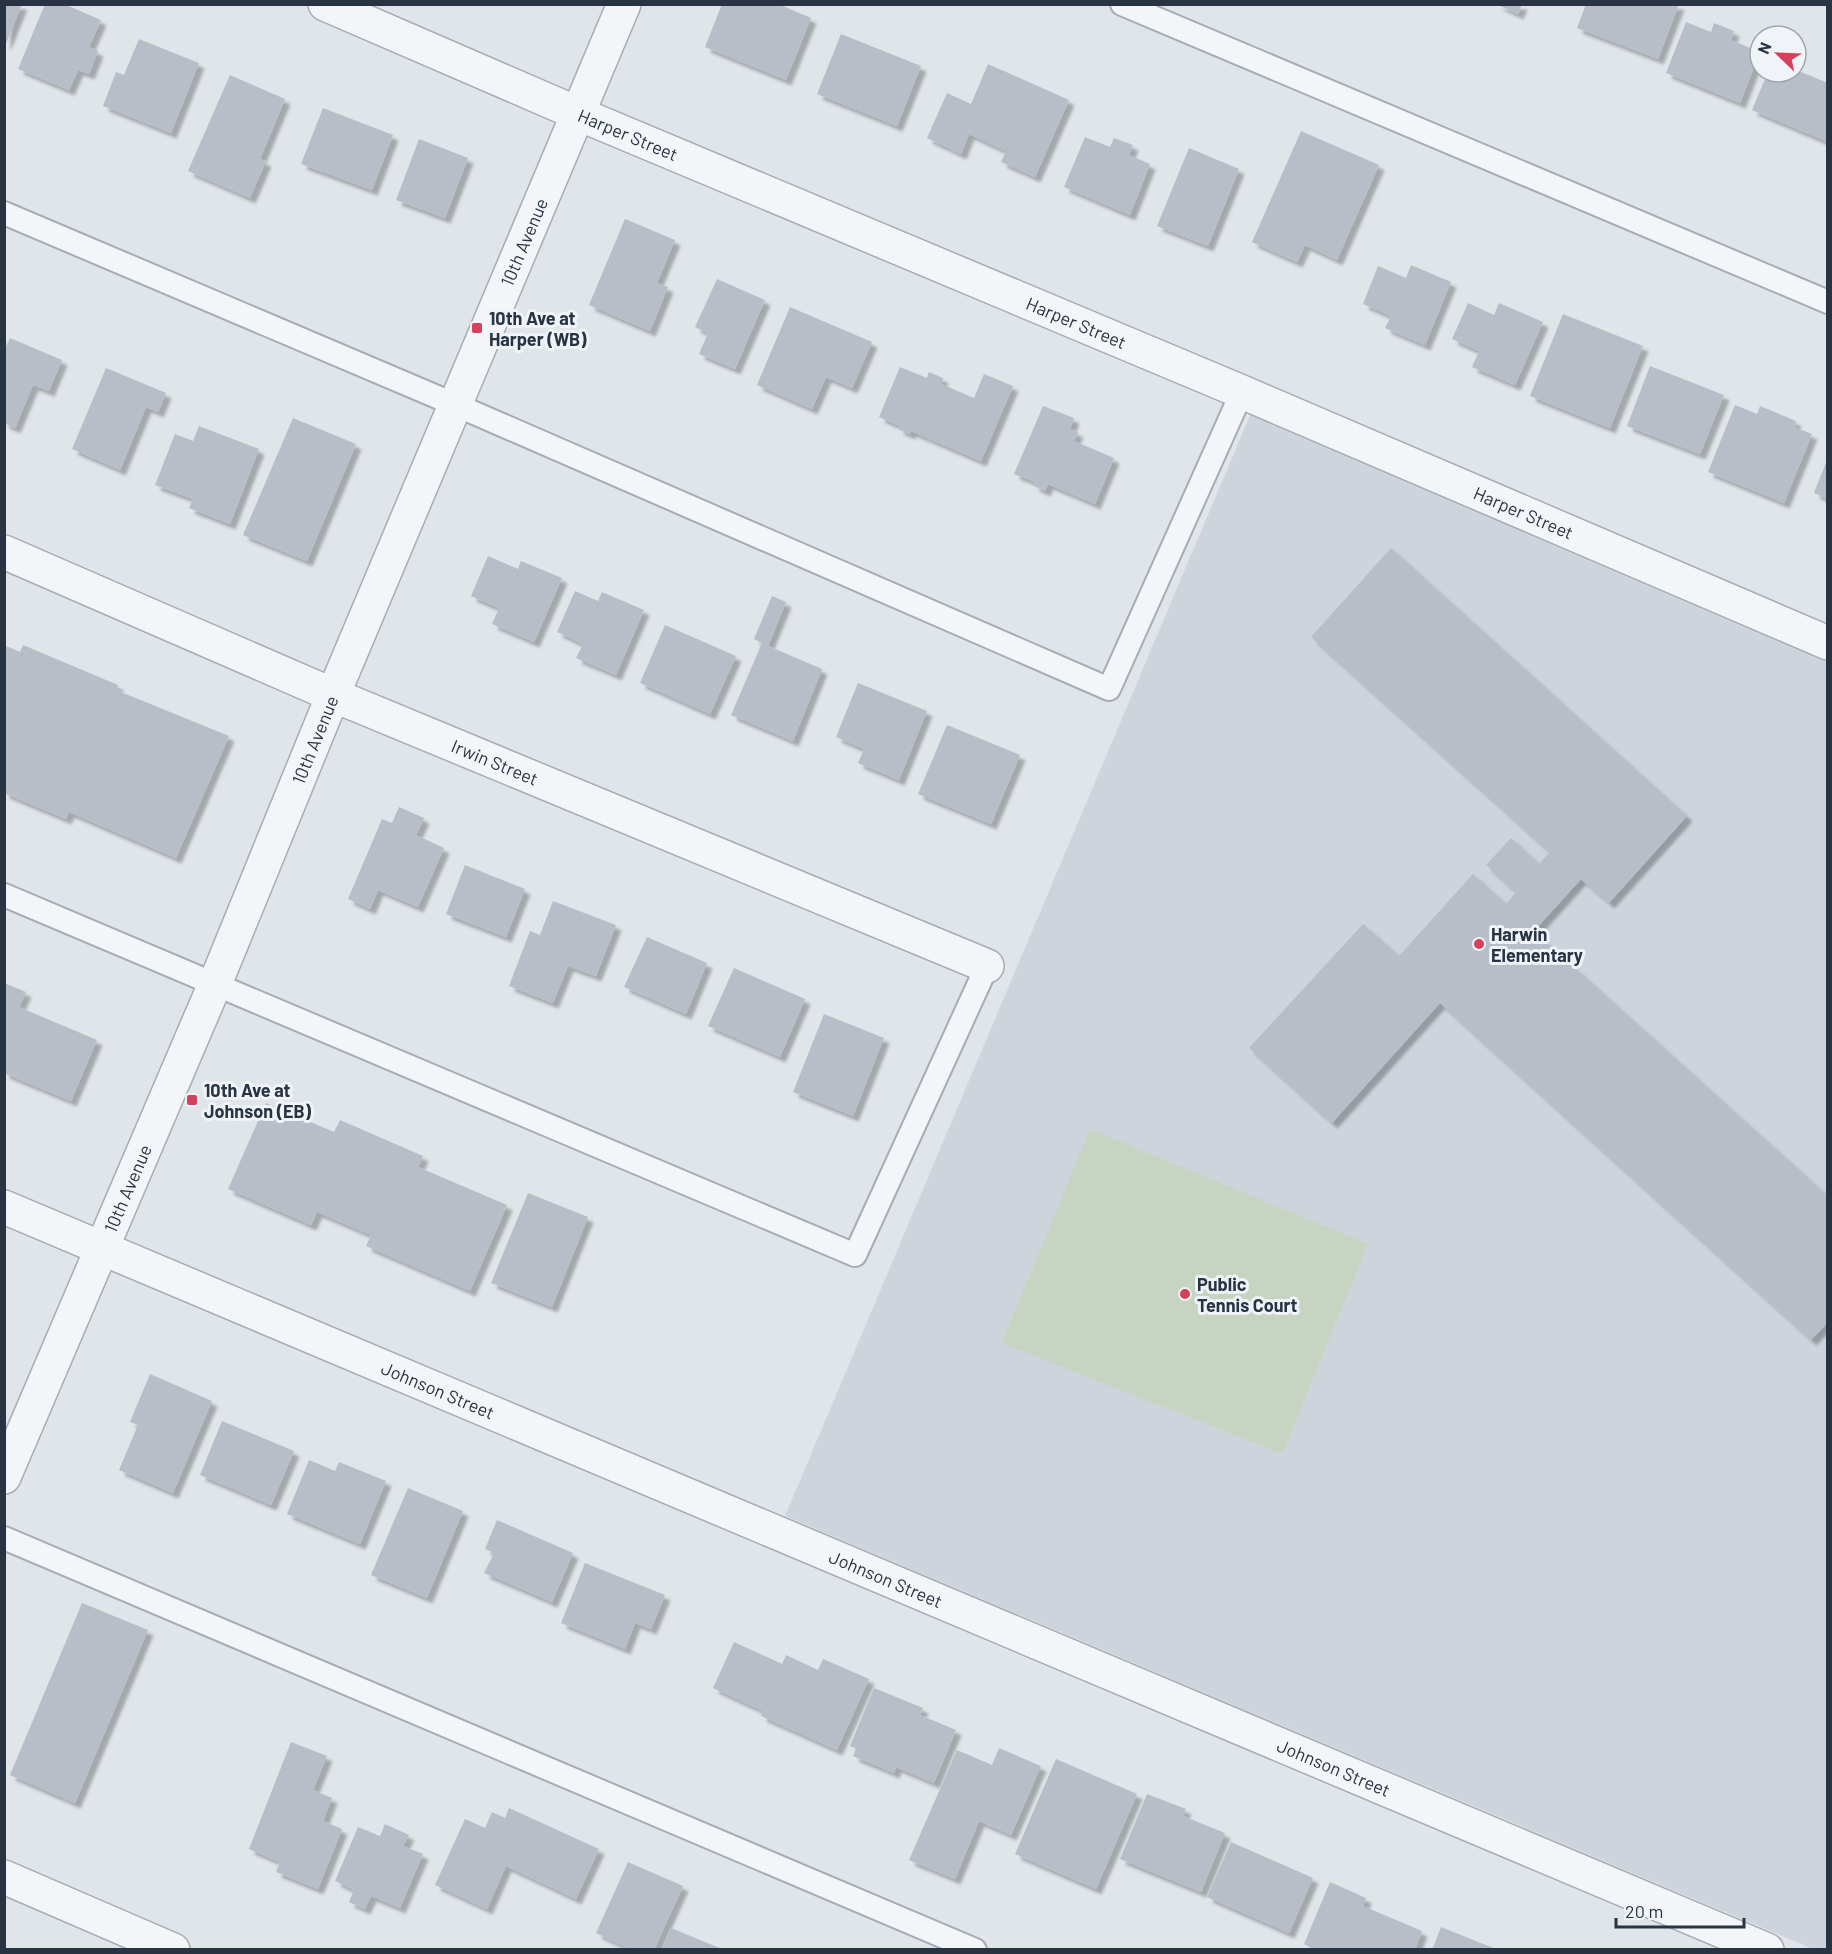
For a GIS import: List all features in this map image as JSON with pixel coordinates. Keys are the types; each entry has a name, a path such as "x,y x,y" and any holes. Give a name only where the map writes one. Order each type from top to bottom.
{"street":[{"name":"Harper Street","path":"326,4 579,114 1242,392 1827,643"},
{"name":"10th Avenue","path":"4,1477 215,984 333,694 624,4"},
{"name":"Irwin Street","path":"4,552 333,694 987,966"},
{"name":"Johnson Street","path":"4,1207 1767,1950"},
{"path":"4,1877 173,1950"}],"lane":[{"path":"1122,4 1827,302"},
{"path":"4,213 456,405 1109,689 1242,392"},
{"path":"4,895 855,1255 987,966"},
{"path":"4,1538 975,1950"}],"shaded area":[{"path":"1254,406 1827,648 1827,1949 1813,1949 785,1516"}],"green space":[{"name":"Public Tennis Court","path":"1090,1129 1368,1244 1282,1454 1002,1343"}],"building":[{"path":"5,4 22,4 5,46"},
{"path":"45,4 64,4 101,20 89,47 98,51 89,74 78,70 69,90 18,69"},
{"path":"722,4 778,4 811,18 786,80 705,47"},
{"path":"1496,4 1522,4 1518,14"},
{"path":"1586,4 1679,4 1658,59 1577,28"},
{"path":"1686,22 1711,32 1714,23 1734,31 1731,40 1748,47 1748,83 1740,103 1666,73"},
{"path":"841,34 921,66 897,126 817,94"},
{"path":"139,39 199,63 171,133 103,106 116,72 124,75"},
{"path":"988,64 1069,100 1035,177 1001,162 1006,151 969,134 961,154 927,138 947,93 971,104"},
{"path":"230,75 285,99 260,159 266,161 250,198 188,171"},
{"path":"1808,75 1828,83 1828,142 1752,110 1763,84 1808,84"},
{"path":"323,108 393,135 372,190 301,164"},
{"path":"1301,131 1379,165 1337,260 1305,245 1297,262 1252,242"},
{"path":"1085,137 1110,147 1114,138 1133,145 1129,155 1150,164 1130,215 1064,187"},
{"path":"419,139 468,158 445,218 396,200"},
{"path":"1189,148 1239,169 1208,246 1157,226"},
{"path":"625,219 675,240 657,283 668,287 650,331 589,305"},
{"path":"1411,265 1451,282 1425,345 1385,328 1391,316 1363,304 1378,266 1406,278"},
{"path":"717,279 765,300 735,369 699,354 708,333 695,327"},
{"path":"1468,303 1494,315 1499,303 1543,322 1515,385 1472,367 1479,351 1452,339"},
{"path":"790,307 872,342 852,388 826,377 812,409 757,385"},
{"path":"1563,314 1643,346 1610,428 1530,396"},
{"path":"10,338 62,360 49,391 33,385 15,428 4,423 4,350"},
{"path":"1650,366 1724,395 1700,454 1627,426"},
{"path":"900,367 927,378 929,372 943,378 941,384 974,398 984,374 1013,386 981,461 911,431 910,434 898,429 900,426 879,417"},
{"path":"106,368 166,393 158,412 146,407 120,470 72,449"},
{"path":"1735,405 1757,414 1760,406 1796,421 1794,427 1812,434 1784,503 1708,472"},
{"path":"1043,406 1074,418 1070,429 1078,432 1074,441 1114,458 1095,504 1048,484 1045,491 1034,486 1035,482 1014,474"},
{"path":"293,418 356,444 307,561 243,535"},
{"path":"199,426 259,449 230,524 189,508 193,499 155,485 175,434 193,441"},
{"path":"1828,460 1828,499 1814,493"},
{"name":"Harwin Elementary","path":"1391,548 1687,816 1609,903 1581,879 1534,931 1828,1196 1828,1322 1811,1340 1440,1003 1332,1123 1249,1048 1363,924 1399,956 1473,874 1506,904 1516,892 1486,865 1511,838 1539,864 1550,852 1311,637"},
{"path":"488,556 518,569 521,561 562,578 534,642 492,624 499,608 471,596"},
{"path":"575,591 598,601 602,592 644,610 616,675 576,658 583,644 557,632"},
{"path":"772,596 786,602 768,646 822,669 793,741 731,715 762,643 754,639"},
{"path":"665,625 736,656 710,714 640,683"},
{"path":"4,645 20,652 23,645 118,685 116,690 229,736 176,858 69,812 66,819 4,793"},
{"path":"858,683 927,711 899,780 858,763 864,749 836,737"},
{"path":"947,725 1020,755 991,824 918,794"},
{"path":"399,807 424,818 416,835 444,848 418,907 378,890 370,909 348,899 382,819 392,823"},
{"path":"465,865 525,889 506,937 446,914"},
{"path":"553,901 616,925 596,976 568,966 553,1003 509,986 530,931 540,935"},
{"path":"647,937 707,963 686,1014 624,987"},
{"path":"734,968 805,999 780,1057 708,1026"},
{"path":"4,983 26,992 19,1007 97,1040 71,1101 4,1073"},
{"path":"824,1014 884,1038 853,1116 793,1092"},
{"path":"266,1103 334,1132 340,1120 423,1156 418,1167 507,1205 470,1291 366,1246 371,1235 317,1212 311,1225 228,1189"},
{"path":"528,1193 588,1217 552,1307 491,1283"},
{"path":"150,1374 212,1401 173,1493 119,1470 138,1425 130,1422"},
{"path":"222,1421 294,1451 271,1505 200,1475"},
{"path":"309,1460 335,1471 339,1462 386,1481 360,1544 287,1514"},
{"path":"408,1488 463,1511 427,1598 371,1575"},
{"path":"497,1520 573,1553 552,1602 484,1573 494,1553 485,1549"},
{"path":"585,1563 665,1595 651,1629 635,1623 625,1649 561,1623"},
{"path":"82,1603 148,1630 75,1803 10,1775"},
{"path":"734,1642 782,1664 786,1655 818,1670 823,1659 869,1679 837,1750 761,1716 763,1711 713,1688"},
{"path":"874,1688 923,1708 920,1715 956,1730 934,1783 896,1767 894,1773 853,1756 856,1749 850,1746"},
{"path":"291,1742 327,1756 313,1790 332,1798 323,1821 342,1829 318,1889 276,1872 280,1862 249,1849"},
{"path":"999,1748 1041,1766 1011,1835 979,1821 955,1879 909,1860 957,1750 992,1765"},
{"path":"1056,1759 1137,1794 1096,1889 1015,1854"},
{"path":"1147,1794 1186,1809 1183,1816 1225,1833 1201,1892 1120,1859"},
{"path":"509,1808 599,1849 576,1899 506,1866 487,1909 435,1885 465,1819 485,1828 492,1812 505,1818"},
{"path":"385,1824 409,1835 403,1846 423,1854 400,1908 371,1896 365,1909 349,1902 354,1890 335,1881 358,1827 380,1836"},
{"path":"1231,1842 1313,1878 1289,1933 1207,1897"},
{"path":"628,1862 683,1886 654,1950 632,1950 596,1933"},
{"path":"1330,1882 1366,1898 1363,1906 1422,1931 1415,1950 1316,1950 1304,1944"},
{"path":"1441,1927 1496,1949 1496,1950 1432,1950"},
{"path":"671,1928 722,1949 722,1950 662,1950"}],"place":[{"name":"10th Ave at Harper (WB)","path":"477,328"},
{"name":"Harwin Elementary","path":"1479,944"},
{"name":"10th Ave at Johnson (EB)","path":"192,1100"},
{"name":"Public Tennis Court","path":"1185,1294"}]}
